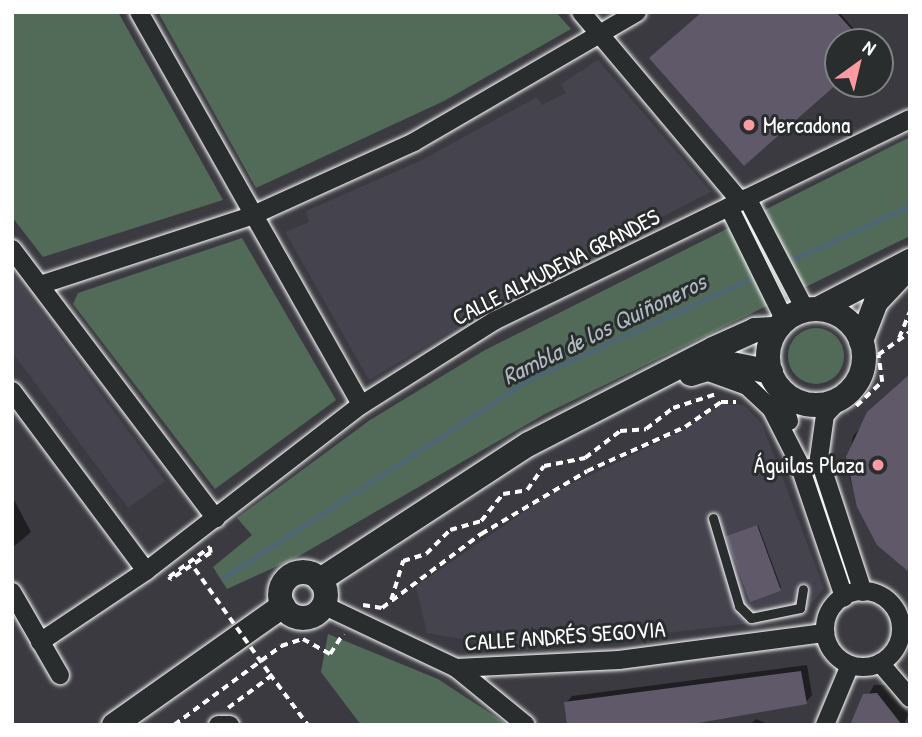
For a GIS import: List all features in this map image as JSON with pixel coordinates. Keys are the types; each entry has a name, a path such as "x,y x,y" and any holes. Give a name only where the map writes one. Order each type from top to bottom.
{"main road":[{"path":"320,580 529,444 755,330 797,317 910,263"},
{"path":"617,398 727,363 774,378 807,404 843,407 861,376 861,341 876,302 910,263"},
{"path":"797,317 844,318 861,341"},
{"path":"774,378 769,352 797,317"},
{"path":"283,606 280,590 289,577 304,572 320,580"},
{"path":"283,606 303,617 323,606 320,580"},
{"path":"114,725 283,606"}],"street":[{"path":"139,12 251,216 361,405"},
{"path":"581,12 739,202 783,272 797,317"},
{"path":"40,285 251,216 414,142 603,37 637,12"},
{"name":"CALLE ALMUDENA GRANDES","path":"40,642 146,571 361,405 494,321 910,119"},
{"path":"739,202 765,280 797,317"},
{"path":"12,249 216,519"},
{"path":"703,370 760,396 798,461"},
{"path":"774,378 798,461 844,597"},
{"path":"12,391 146,571"},
{"path":"843,407 822,425 818,458 863,592"},
{"path":"12,592 60,675"},
{"path":"890,604 905,627 894,650 880,663 850,665 833,653 825,633 829,611 844,597 863,592 890,604 910,601"},
{"name":"CALLE ANDRÉS SEGOVIA","path":"323,606 352,617 456,668 619,660 825,633"},
{"path":"880,663 910,698"},
{"path":"825,725 850,665"},
{"path":"456,668 526,725"},
{"path":"218,725 230,725"}],"lane":[{"path":"713,518 739,606 751,618 800,608 803,589"}],"path":[{"path":"899,339 910,311"},
{"path":"843,407 880,386 878,355 910,331"},
{"path":"391,600 403,561 426,554 450,530 481,521 503,494 527,491 544,466 585,458 620,431 646,429 673,408 724,392"},
{"path":"174,725 281,646 303,639 330,654 361,606 382,608 587,471 685,427 721,402 742,404"},
{"path":"214,547 211,553 194,568 170,580 214,547"},
{"path":"194,568 308,725"},
{"path":"233,703 271,675"}],"shaded area":[{"path":"598,60 711,192 526,286 369,380 285,232 309,222 306,211 420,161 537,97 542,105 566,93 561,84"},
{"path":"12,272 165,481 128,508 12,352"},
{"path":"722,404 744,405 762,424 824,588 801,617 523,650 427,633 416,586 547,496 686,429"}],"green space":[{"path":"12,12 118,12 223,200 43,257 12,217"},
{"path":"158,12 556,12 571,29 444,101 256,188"},
{"path":"910,137 910,236 545,414 299,556 227,589 213,567 252,535 237,518 370,420 485,350"},
{"path":"242,238 336,400 215,489 73,304 78,293"},
{"path":"816,328 827,330 836,336 842,345 842,367 836,376 827,382 816,384 805,382 796,376 790,367 788,356 790,345 796,336 805,330"},
{"path":"328,634 438,679 508,725 361,725 321,672"}],"building":[{"name":"Mercadona","path":"702,12 836,12 850,28 824,28 824,95 744,166 649,58"},
{"name":"Águilas Plaza","path":"910,374 910,573 877,545 857,507 846,457 867,412"},
{"path":"757,525 781,591 750,602 726,536"},
{"path":"801,671 807,704 687,725 567,725 564,702"},
{"path":"877,693 902,725 850,725 863,694"}],"waterway":[{"name":"Rambla de los Quiñoneros","path":"223,578 528,380 910,206"}],"place":[{"name":"Mercadona","path":"749,125"},
{"name":"Águilas Plaza","path":"878,465"}]}
